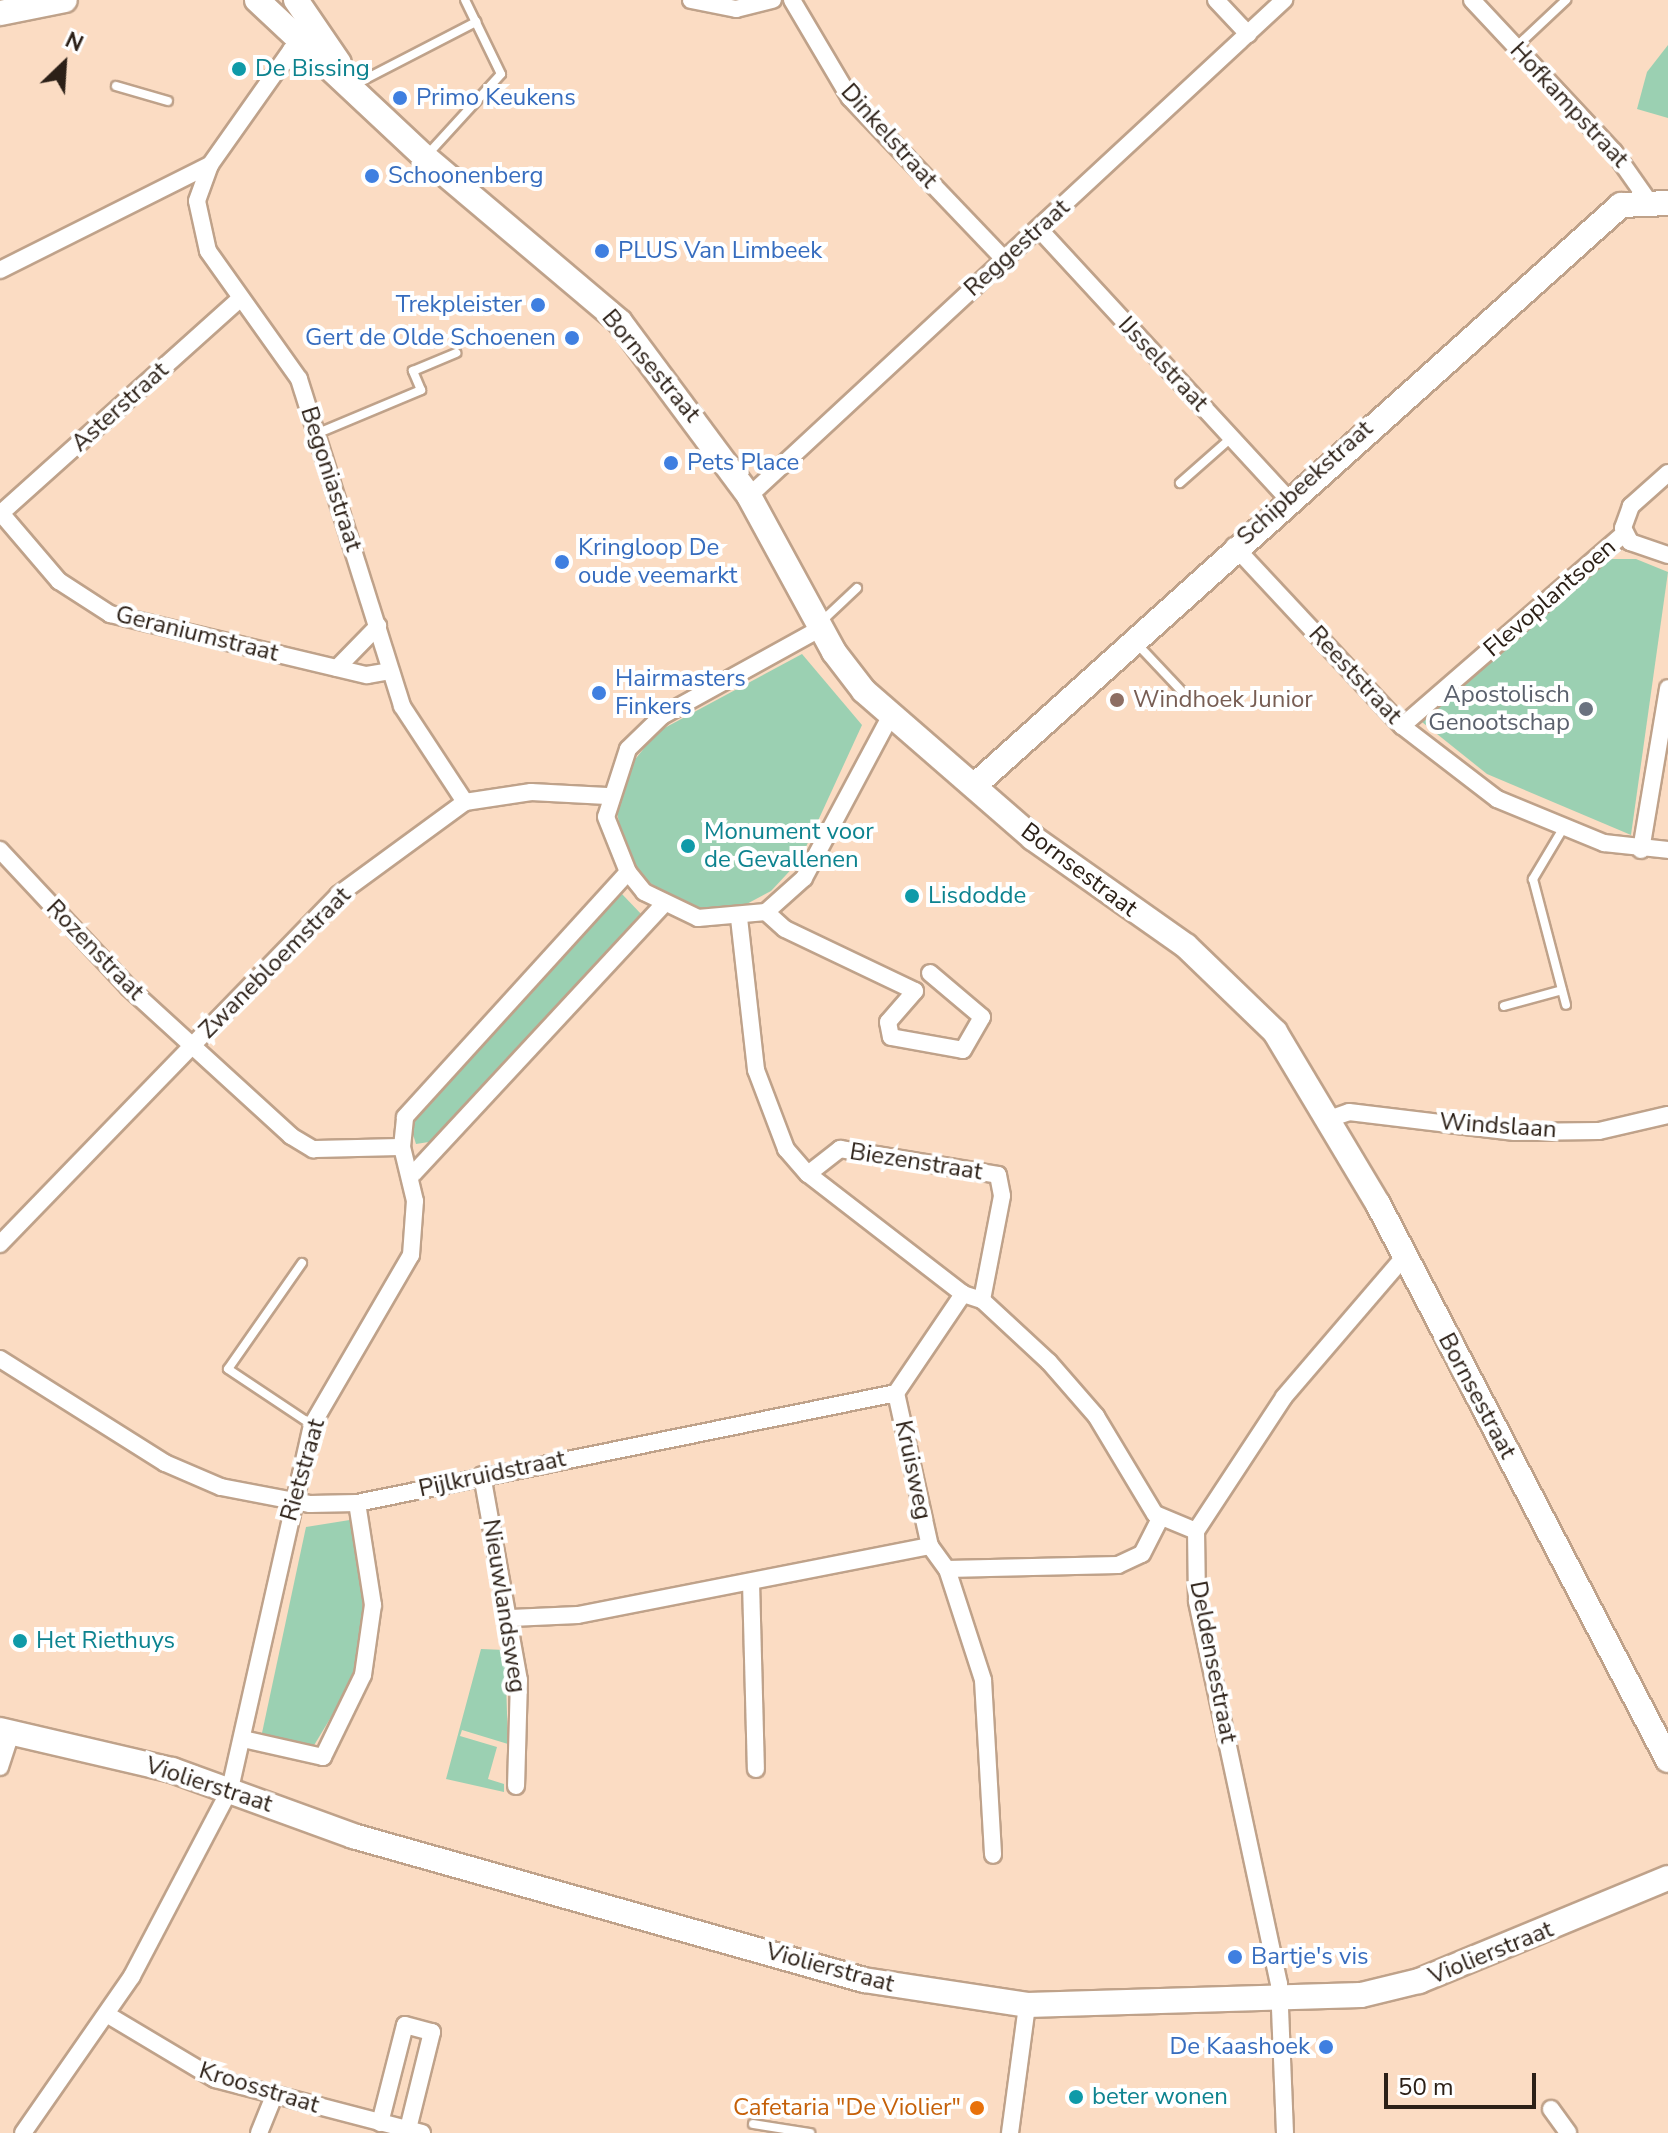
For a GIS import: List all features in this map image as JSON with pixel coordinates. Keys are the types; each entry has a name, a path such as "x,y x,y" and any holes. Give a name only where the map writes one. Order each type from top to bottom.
{"street":[{"path":"0,13 65,0"},
{"name":"Bornsestraat","path":"257,0 425,157 620,322 749,496 822,624 834,652 890,717 918,731 1065,864 1231,986 1275,1032 1329,1119 1404,1257 1668,1760"},
{"name":"Bornsestraat","path":"296,0 327,43 352,86"},
{"path":"691,0 736,9 773,0"},
{"name":"Dinkelstraat","path":"792,0 850,98 1004,259"},
{"path":"1216,0 1248,34"},
{"name":"Reggestraat","path":"749,496 1284,0"},
{"name":"Hofkampstraat","path":"1472,0 1658,201"},
{"path":"175,182 197,201 210,165 302,40 327,43"},
{"path":"0,270 210,165"},
{"name":"Begoniastraat","path":"197,201 208,251 240,299 272,333 299,379 402,706 465,802"},
{"name":"Schipbeekstraat","path":"975,785 1287,498 1621,205 1658,201"},
{"name":"IJsselstraat","path":"1039,229 1287,498"},
{"name":"Asterstraat","path":"0,513 240,299"},
{"name":"Flevoplantsoen","path":"1402,726 1625,533 1631,506 1668,473"},
{"name":"Geraniumstraat","path":"0,513 59,581 110,614 337,668 390,671"},
{"name":"Flevoplantsoen","path":"1625,533 1630,542 1668,555"},
{"name":"Reeststraat","path":"1234,546 1402,726 1497,799 1564,827 1641,850 1668,850"},
{"path":"822,624 645,729 607,796 609,830 628,872 664,904 698,918 739,918 766,912 804,878 890,717"},
{"path":"337,668 378,626"},
{"path":"1641,850 1668,688"},
{"name":"Zwanebloemstraat","path":"0,1244 338,895 465,802 531,792 607,796"},
{"name":"Rozenstraat","path":"0,850 192,1047 313,1149 402,1147"},
{"path":"402,1147 405,1117 628,872"},
{"path":"414,1173 664,904"},
{"path":"766,912 785,929 915,991 888,1022 891,1037 963,1050 982,1017 930,973"},
{"name":"Biezenstraat","path":"739,918 756,1070 769,1115 808,1174 963,1294 982,1300 1096,1416 1160,1519"},
{"name":"Windslaan","path":"1329,1119 1349,1112 1515,1132 1571,1132 1668,1115"},
{"name":"Rietstraat","path":"23,2133 108,2015 230,1789 292,1502 312,1425 405,1272 415,1229 414,1173 402,1147"},
{"name":"Biezenstraat","path":"808,1174 840,1149 998,1175 1002,1196 982,1300"},
{"path":"947,1569 1118,1565 1142,1554 1160,1519 1196,1531 1284,1397 1404,1257"},
{"path":"896,1393 963,1294"},
{"name":"Pijlkruidstraat","path":"0,1359 165,1463 221,1487 292,1502 357,1503 482,1475 896,1393"},
{"name":"Kruisweg","path":"896,1393 930,1546"},
{"name":"Nieuwlandsweg","path":"482,1475 511,1618 519,1680 516,1786"},
{"path":"243,1739 323,1757 356,1689 373,1605 357,1503"},
{"name":"Deldensestraat","path":"1196,1531 1197,1601 1281,2002 1285,2133"},
{"path":"511,1618 578,1615 930,1546 947,1569 983,1680 993,1855"},
{"path":"751,1582 756,1769"},
{"path":"0,1767 6,1731"},
{"name":"Violierstraat","path":"6,1731 230,1789 353,1836 864,1980 1027,2005 1281,2002 1419,1981 1668,1878"},
{"path":"1010,2133 1027,2005"},
{"name":"Kroosstraat","path":"108,2015 185,2064 274,2096 415,2131"},
{"path":"380,2123 405,2025 432,2032 415,2131"},
{"path":"259,2133 274,2096"},
{"path":"1551,2109 1569,2133"}],"lane":[{"path":"425,157 501,74 465,0"},
{"path":"1515,47 1566,0"},
{"path":"352,86 476,22"},
{"path":"116,86 145,89 168,101"},
{"path":"315,435 421,390 413,371 456,353"},
{"path":"1180,483 1231,438"},
{"path":"822,624 857,588"},
{"path":"1132,639 1190,700"},
{"path":"1564,827 1533,879 1566,1005"},
{"path":"1504,1006 1562,990"},
{"path":"302,1263 228,1369 312,1425"},
{"path":"753,2124 810,2133"}],"green space":[{"path":"1668,45 1668,118 1637,109 1647,72"},
{"path":"1607,559 1636,559 1668,572 1631,835 1487,774 1422,722"},
{"path":"802,654 862,725 800,860 771,891 741,907 702,910 669,900 633,867 625,849 615,804 621,777 657,732"},
{"path":"621,893 643,916 435,1141 416,1144 410,1125"},
{"path":"356,1519 364,1625 351,1684 313,1747 262,1733 306,1527"},
{"path":"481,1649 505,1650 508,1744 462,1730 460,1736 497,1747 488,1779 504,1784 504,1792 446,1779"}],"place":[{"name":"De Bissing","path":"239,69"},
{"name":"Primo Keukens","path":"400,98"},
{"name":"Schoonenberg","path":"372,176"},
{"name":"PLUS Van Limbeek","path":"602,251"},
{"name":"Trekpleister","path":"538,305"},
{"name":"Gert de Olde Schoenen","path":"572,338"},
{"name":"Pets Place","path":"671,463"},
{"name":"Kringloop De oude veemarkt","path":"562,562"},
{"name":"Hairmasters Finkers","path":"599,693"},
{"name":"Windhoek Junior","path":"1117,700"},
{"name":"Apostolisch Genootschap","path":"1586,709"},
{"name":"Monument voor de Gevallenen","path":"688,846"},
{"name":"Lisdodde","path":"912,896"},
{"name":"Het Riethuys","path":"20,1641"},
{"name":"Bartje's vis","path":"1235,1957"},
{"name":"De Kaashoek","path":"1326,2047"},
{"name":"beter wonen","path":"1076,2097"},
{"name":"Cafetaria \"De Violier\"","path":"977,2108"}]}
